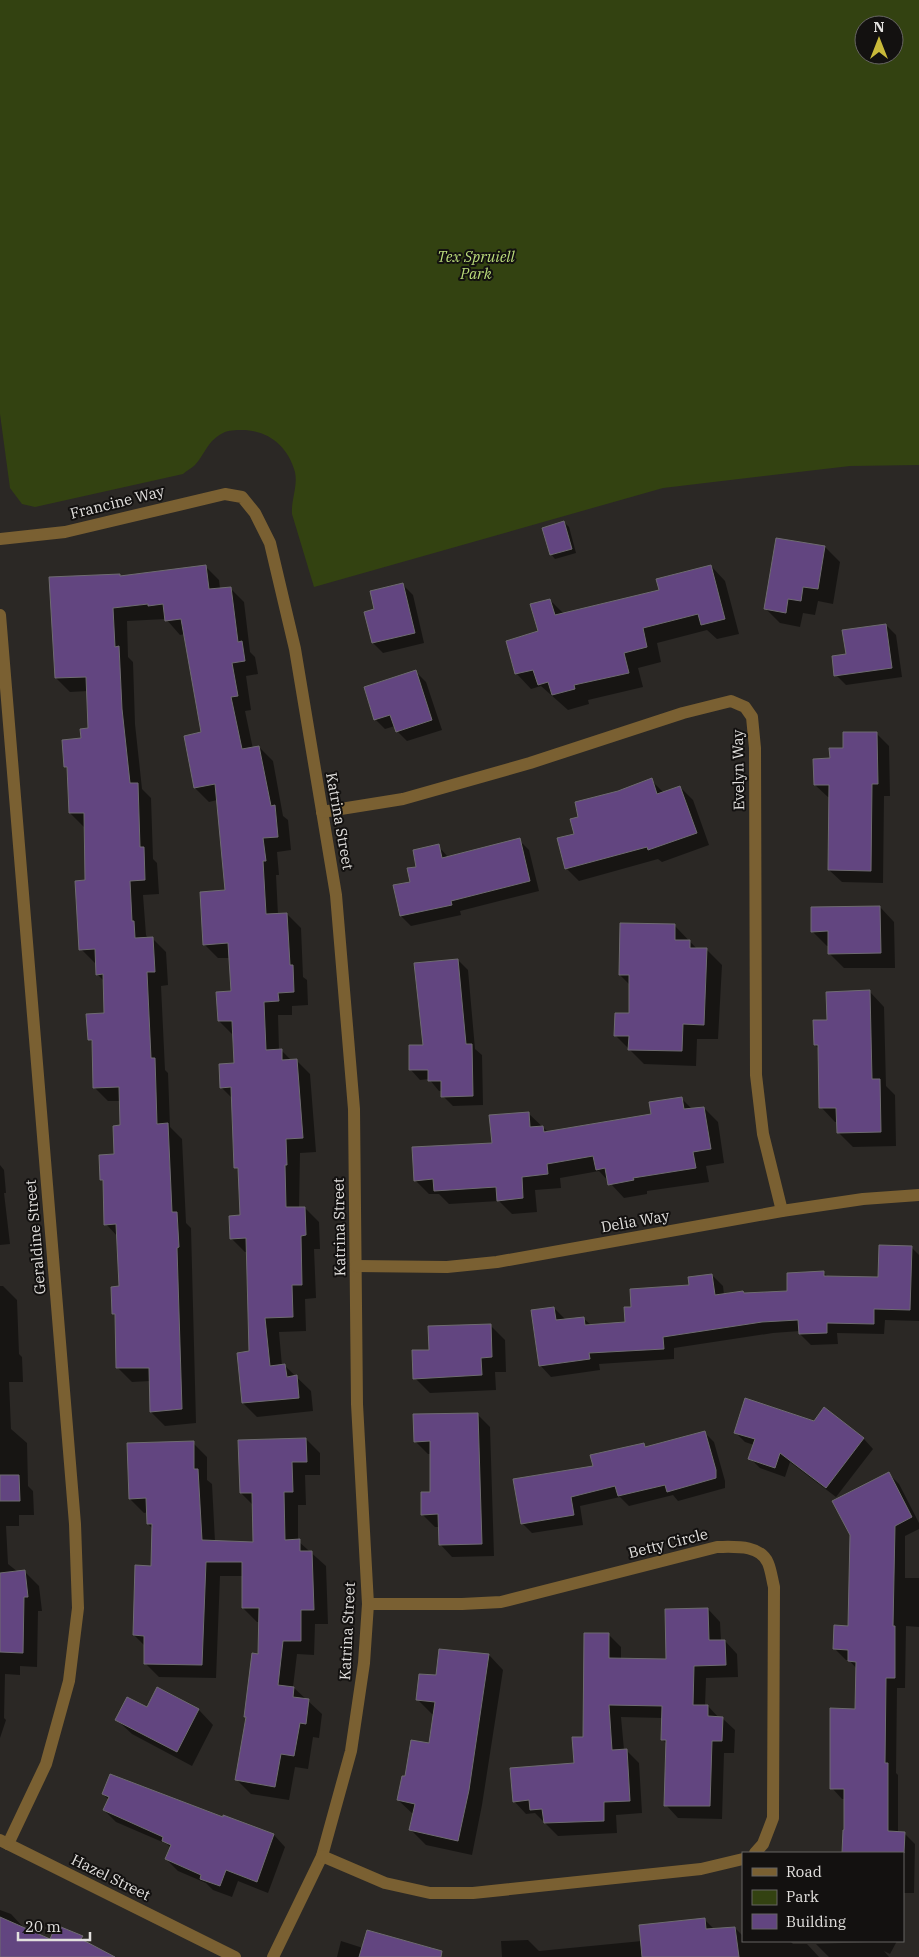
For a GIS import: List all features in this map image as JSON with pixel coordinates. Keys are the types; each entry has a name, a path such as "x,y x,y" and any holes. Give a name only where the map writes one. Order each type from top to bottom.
{"street":[{"name":"Francine Way","path":"0,539 64,532 225,494 242,497"},
{"name":"Katrina Street","path":"242,497 255,512 270,543 295,649 336,895 354,1110 357,1404 368,1604 364,1663 351,1750 322,1856 274,1957"},
{"name":"Geraldine Street","path":"0,615 76,1524 78,1608 69,1680 46,1764 4,1842"},
{"name":"Evelyn Way","path":"322,812 402,799 530,763 683,713 731,701 745,707 752,717 755,748 756,1076 763,1134 782,1211"},
{"name":"Delia Way","path":"356,1266 447,1266 497,1262 863,1198 919,1195"},
{"name":"Betty Circle","path":"368,1604 501,1602 717,1547 740,1547 760,1552 767,1562 774,1587 773,1818 763,1844 756,1852"},
{"name":"Hazel Street","path":"4,1842 235,1957"},
{"path":"322,1856 384,1883 430,1893 473,1893 701,1869 742,1859"}],"green space":[{"name":"Tex Spruiell Park","path":"0,0 919,0 919,465 850,466 663,488 314,587 292,514 296,482 292,463 276,441 260,433 237,430 223,433 210,443 199,461 183,474 35,507 22,504 10,488 0,414"}],"building":[{"path":"564,521 572,549 550,555 542,528"},
{"path":"776,538 825,546 818,589 803,587 801,601 788,599 786,613 764,609"},
{"path":"206,565 209,589 231,587 238,642 242,641 245,661 232,663 238,696 231,697 242,749 259,746 271,806 275,805 278,837 263,838 266,861 263,861 266,914 287,913 290,965 293,965 294,992 278,993 279,1001 264,1002 266,1050 282,1049 282,1060 297,1059 303,1138 286,1139 286,1207 305,1207 306,1235 301,1236 302,1285 292,1285 293,1317 265,1318 270,1366 285,1364 287,1377 297,1375 299,1398 242,1403 237,1353 249,1351 246,1238 230,1239 229,1216 240,1215 238,1168 234,1168 231,1087 220,1088 219,1064 234,1063 232,1021 218,1021 216,992 231,991 228,943 203,945 200,892 225,890 215,784 194,788 184,736 201,732 181,619 165,621 163,604 148,606 148,604 113,608 115,647 119,646 122,709 130,783 138,783 140,847 144,847 145,880 130,881 132,921 134,921 135,938 153,937 155,972 147,972 151,1058 155,1058 157,1124 168,1123 172,1212 177,1212 179,1247 177,1248 182,1409 150,1412 149,1368 116,1368 115,1314 112,1314 111,1287 119,1286 116,1224 104,1225 103,1180 100,1180 99,1155 114,1154 113,1126 120,1125 119,1087 93,1088 92,1040 88,1040 86,1014 104,1013 103,974 96,975 95,949 79,950 75,881 85,880 84,813 69,813 67,767 64,767 62,740 81,738 80,729 88,728 86,677 55,678 49,577 120,574 120,576"},
{"path":"711,565 725,619 701,625 698,614 643,628 647,647 624,653 629,673 574,685 575,689 552,695 548,682 538,685 533,670 515,674 506,641 538,631 530,604 550,599 555,615 659,590 656,579"},
{"path":"403,583 415,633 372,643 364,612 374,609 370,591"},
{"path":"886,624 892,668 834,676 832,656 846,654 842,630"},
{"path":"416,670 432,720 396,732 390,715 374,720 364,687"},
{"path":"843,732 877,732 878,784 872,784 871,871 828,870 829,785 814,785 813,759 830,758 829,748 843,748"},
{"path":"652,778 657,794 680,786 697,833 648,850 647,847 565,869 557,838 574,834 570,819 578,817 575,802 618,791"},
{"path":"520,838 530,881 451,901 452,905 400,916 393,885 410,882 407,868 416,867 413,850 439,844 442,858"},
{"path":"880,906 881,953 828,954 828,931 811,932 811,907"},
{"path":"620,923 675,924 675,940 690,940 690,948 707,948 704,1025 683,1024 682,1051 628,1050 629,1036 614,1036 615,1013 629,1013 629,975 619,975"},
{"path":"458,959 466,1044 472,1044 473,1096 441,1097 441,1081 428,1081 428,1070 409,1070 409,1045 423,1045 414,963"},
{"path":"870,990 872,1079 880,1079 881,1132 837,1133 836,1108 819,1108 818,1045 814,1045 813,1020 827,1020 826,992"},
{"path":"682,1097 684,1109 704,1107 711,1149 693,1152 696,1168 633,1178 634,1180 608,1185 605,1168 596,1170 593,1156 547,1164 548,1174 522,1177 523,1198 497,1201 496,1187 434,1191 433,1179 414,1181 412,1147 492,1143 489,1115 529,1112 530,1127 543,1126 544,1132 651,1114 649,1102"},
{"path":"879,1245 912,1246 910,1310 874,1309 874,1324 827,1323 827,1333 799,1334 798,1320 762,1322 663,1337 664,1349 589,1353 590,1359 539,1366 531,1310 554,1307 556,1320 584,1317 585,1325 625,1322 624,1307 631,1307 630,1289 689,1285 688,1277 712,1274 715,1295 743,1291 744,1293 787,1291 787,1273 824,1271 824,1276 878,1277"},
{"path":"491,1324 492,1357 481,1358 482,1375 413,1379 412,1350 429,1350 428,1326"},
{"path":"745,1398 814,1421 824,1407 864,1438 826,1488 780,1453 775,1468 748,1459 755,1439 734,1433"},
{"path":"478,1413 482,1544 439,1545 438,1514 421,1515 421,1492 430,1492 430,1441 414,1442 413,1414"},
{"path":"705,1431 716,1470 716,1478 667,1492 665,1485 618,1496 615,1486 571,1497 574,1515 521,1524 513,1479 593,1466 590,1455 644,1443 645,1447"},
{"path":"306,1438 307,1462 292,1462 293,1492 284,1492 285,1540 300,1539 300,1551 312,1551 314,1610 301,1610 301,1641 283,1641 278,1685 294,1687 293,1697 309,1699 306,1724 300,1723 294,1756 281,1754 275,1787 235,1780 246,1717 244,1717 252,1653 258,1654 259,1608 242,1608 242,1562 206,1562 202,1665 144,1664 144,1636 133,1635 135,1565 151,1566 152,1524 147,1524 146,1498 129,1499 127,1443 194,1441 194,1469 198,1469 202,1540 253,1542 252,1493 240,1493 238,1440"},
{"path":"889,1472 912,1517 895,1526 893,1626 895,1626 895,1678 886,1678 885,1763 888,1763 888,1831 905,1832 904,1853 842,1852 844,1789 830,1789 830,1708 855,1709 856,1662 848,1661 848,1650 833,1649 834,1625 848,1626 850,1535 832,1501"},
{"path":"0,1475 19,1475 20,1501 0,1501"},
{"path":"25,1570 28,1597 24,1597 23,1653 0,1652 0,1573"},
{"path":"708,1608 709,1640 725,1640 726,1665 694,1666 693,1705 708,1705 708,1716 723,1717 722,1741 712,1741 710,1806 664,1806 666,1740 661,1740 662,1706 609,1705 612,1750 627,1749 630,1801 604,1802 604,1821 544,1823 542,1809 530,1810 529,1800 513,1802 510,1768 574,1763 572,1737 583,1737 584,1633 609,1633 609,1658 666,1659 665,1609"},
{"path":"439,1649 489,1654 469,1790 458,1841 409,1830 415,1804 397,1800 402,1776 405,1776 411,1740 429,1743 435,1702 416,1700 419,1674 436,1675"},
{"path":"157,1687 199,1709 177,1752 115,1720 127,1697 147,1707"},
{"path":"110,1774 223,1817 223,1815 274,1834 257,1882 226,1870 220,1886 200,1879 201,1875 165,1859 171,1845 162,1841 163,1837 103,1810 109,1797 102,1794"},
{"path":"0,1917 50,1939 56,1925 83,1936 81,1939 115,1957 0,1957"},
{"path":"705,1918 706,1929 735,1927 739,1957 642,1957 639,1925"},
{"path":"367,1930 442,1951 441,1957 359,1957"}]}
